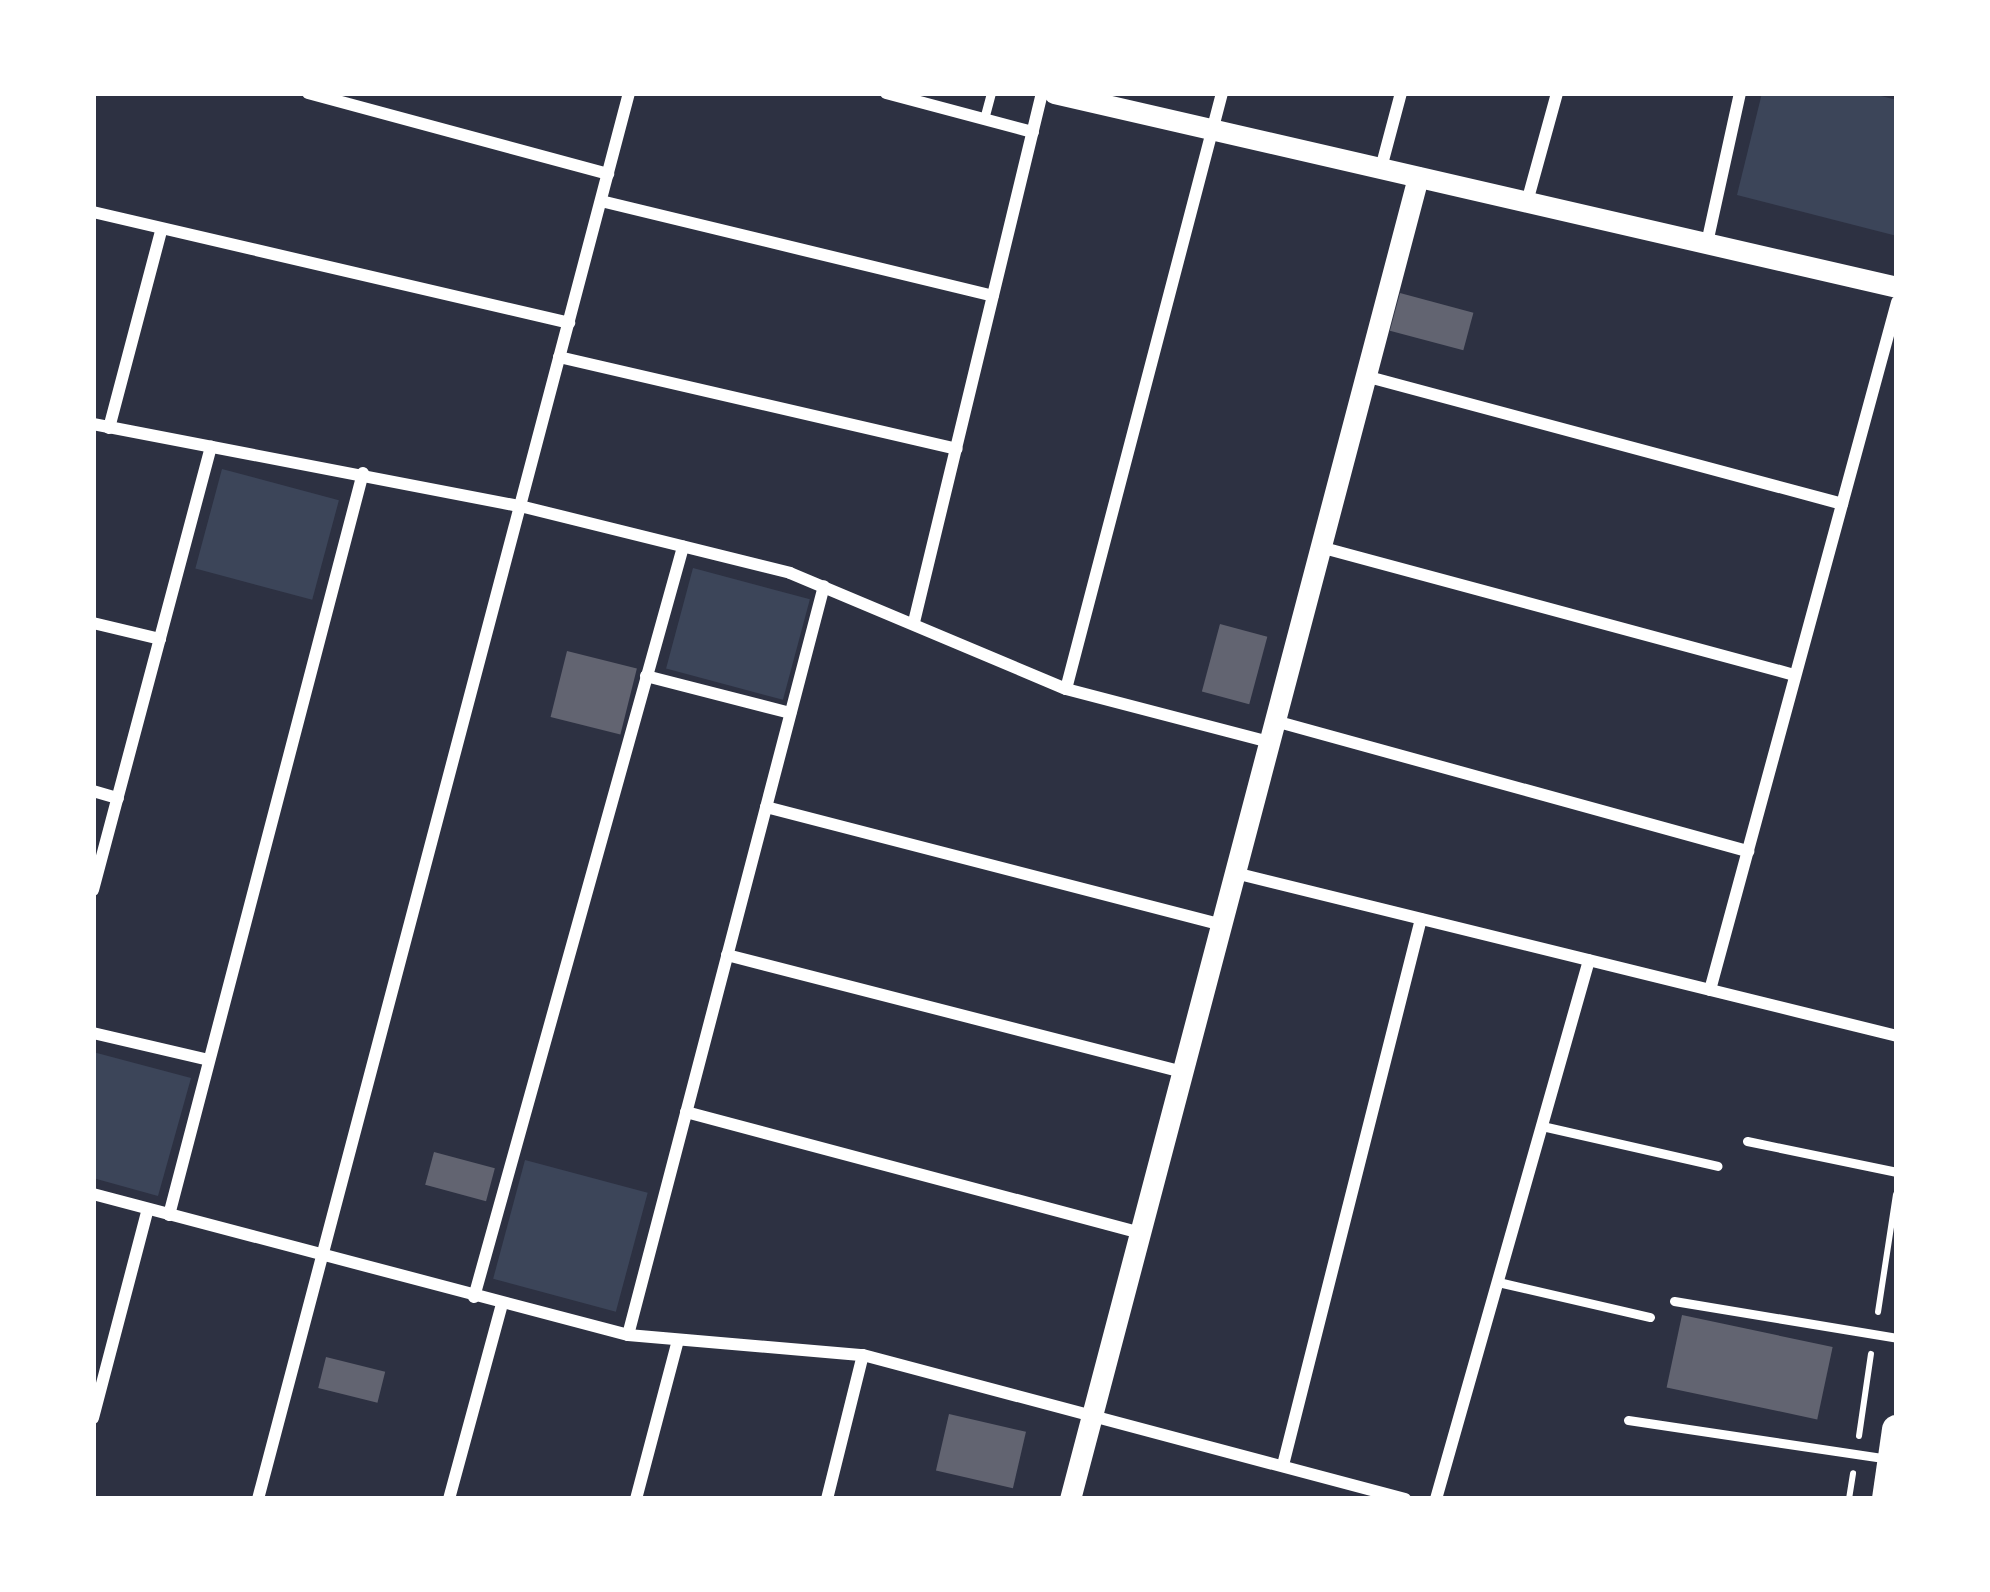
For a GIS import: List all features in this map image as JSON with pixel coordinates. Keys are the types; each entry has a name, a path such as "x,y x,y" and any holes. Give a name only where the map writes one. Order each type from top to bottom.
{"main road":[{"path":"1886,1499 1895,1445"}],"street":[{"path":"308,93 608,174"},
{"path":"258,1499 629,93"},
{"path":"886,93 1033,132"},
{"path":"914,622 1042,93"},
{"path":"1054,93 1897,287"},
{"path":"1066,689 1222,93"},
{"path":"1382,169 1401,93"},
{"path":"1527,202 1557,93"},
{"path":"1707,243 1740,93"},
{"path":"1070,1499 1418,177"},
{"path":"601,201 993,296"},
{"path":"93,212 568,323"},
{"path":"109,428 160,231"},
{"path":"1710,990 1897,302"},
{"path":"560,357 957,449"},
{"path":"1365,376 1842,504"},
{"path":"93,424 363,473 683,547 824,586 1066,689 1272,731 1748,851"},
{"path":"93,890 212,446"},
{"path":"170,1215 363,473"},
{"path":"474,1297 683,547"},
{"path":"1320,547 1796,675"},
{"path":"628,1335 824,586"},
{"path":"93,623 160,639"},
{"path":"646,676 790,713"},
{"path":"93,791 118,798"},
{"path":"766,807 1221,925"},
{"path":"1234,873 1897,1036"},
{"path":"1283,1465 1421,919"},
{"path":"727,955 1182,1072"},
{"path":"1436,1499 1588,960"},
{"path":"93,1033 209,1060"},
{"path":"686,1112 1140,1233"},
{"path":"93,1194 628,1335 862,1355 1092,1412 1405,1499"},
{"path":"93,1418 148,1209"},
{"path":"449,1499 502,1304"},
{"path":"636,1499 678,1340"},
{"path":"827,1499 862,1355"}],"lane":[{"path":"984,119 991,93"},
{"path":"1542,1126 1718,1166"},
{"path":"1748,1142 1897,1172"},
{"path":"1498,1282 1650,1317"},
{"path":"1674,1301 1897,1338"},
{"path":"1628,1420 1895,1445"}],"shaded area":[{"path":"1762,93 1869,93 1897,100 1897,236 1737,195"},
{"path":"222,469 339,500 312,600 195,568"},
{"path":"693,568 810,599 783,700 666,668"},
{"path":"93,1052 191,1078 158,1196 93,1178"},
{"path":"525,1160 648,1193 616,1312 493,1279"}],"building":[{"path":"1400,293 1473,313 1463,350 1390,331"},
{"path":"1220,624 1267,637 1249,704 1202,692"},
{"path":"567,651 637,668 620,734 551,717"},
{"path":"434,1152 495,1168 486,1201 425,1185"},
{"path":"1682,1315 1833,1347 1817,1419 1667,1387"},
{"path":"326,1357 385,1372 377,1403 318,1388"},
{"path":"949,1414 1026,1432 1013,1488 936,1471"}]}
